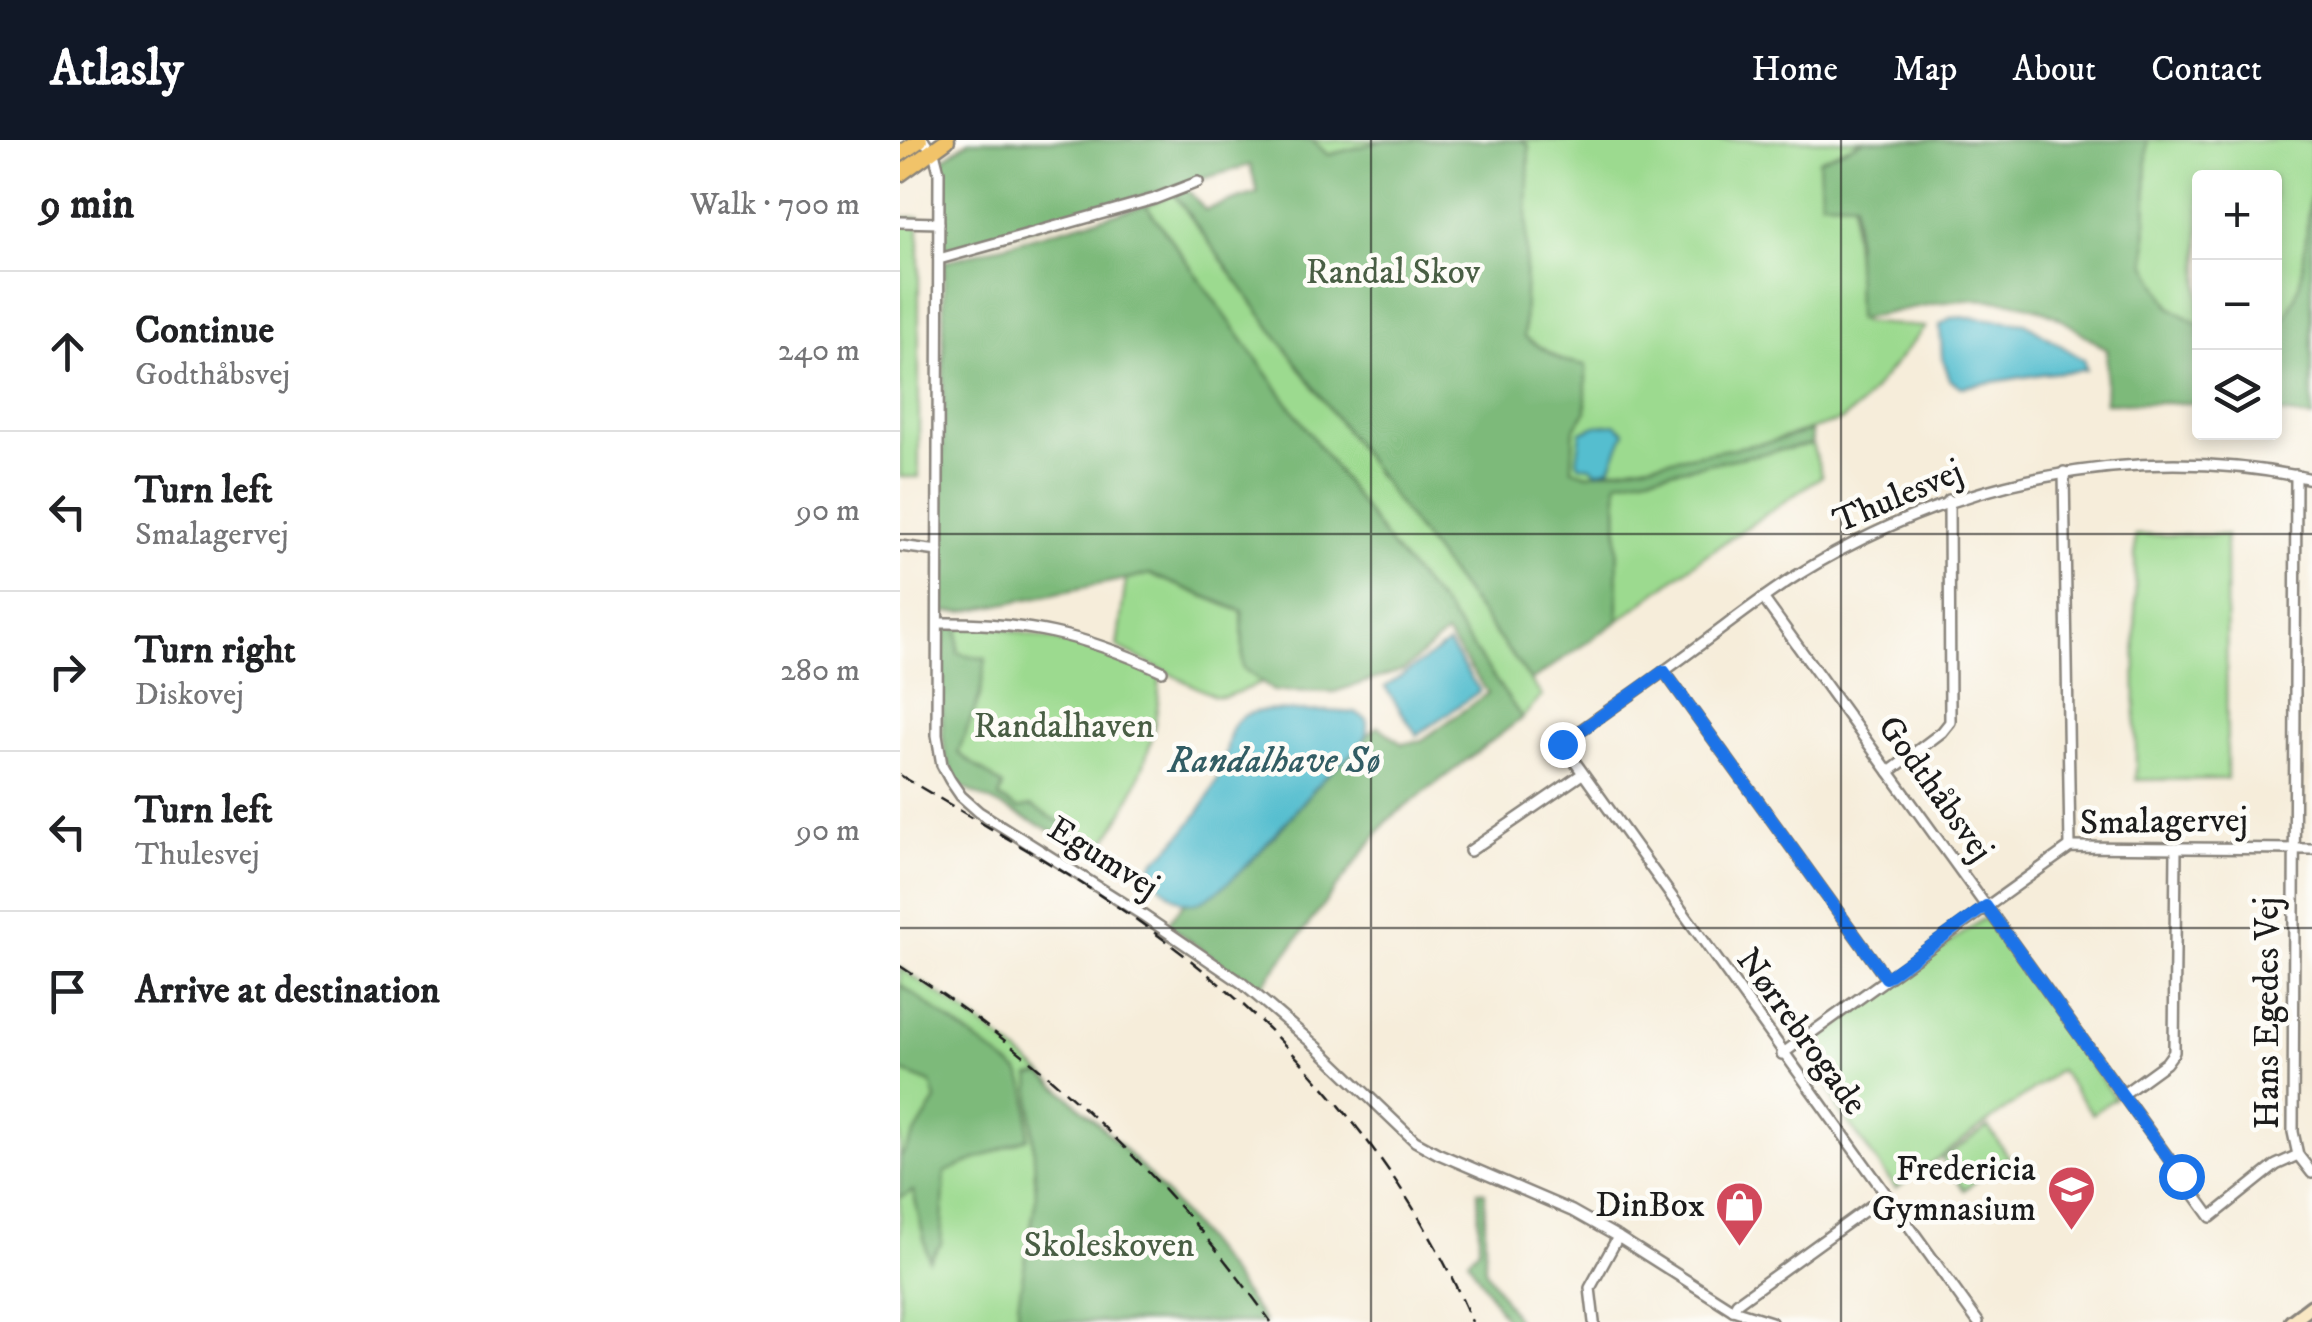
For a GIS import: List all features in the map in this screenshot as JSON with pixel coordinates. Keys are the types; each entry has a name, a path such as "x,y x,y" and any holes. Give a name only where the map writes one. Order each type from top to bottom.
{"main road":[{"path":"900,154 948,140"},
{"path":"900,174 925,144"}],"street":[{"name":"Egumvej","path":"925,144 939,172 938,748 950,780 961,796 1004,829 1144,916 1242,983 1317,1047 1415,1140 1437,1153 1524,1188 1618,1237 1733,1310 1771,1322"},
{"path":"939,259 1154,199 1198,182"},
{"path":"900,222 939,223"},
{"name":"Thulesvej","path":"1562,744 1803,571 1865,537 1949,500 2064,472 2164,464 2226,466 2312,479"},
{"path":"2064,472 2070,847"},
{"name":"Hans Egedes Vej","path":"2296,475 2293,1132 2298,1155 2312,1173"},
{"path":"1889,772 1950,722 1949,500"},
{"path":"900,546 938,551"},
{"name":"Godthåbsvej","path":"1763,598 2210,1217 2276,1165 2298,1155"},
{"path":"938,624 983,622 1045,629 1105,646 1162,671"},
{"path":"1664,671 1886,978"},
{"name":"Nørrebrogade","path":"1562,744 1972,1320"},
{"path":"1470,851 1582,774"},
{"name":"Smalagervej","path":"1782,1054 2070,847 2312,849"},
{"path":"2122,1095 2166,1063 2174,1052 2176,848"},
{"path":"1733,1322 1736,1303 1886,1195"},
{"path":"1594,1322 1590,1288 1618,1237"},
{"path":"2291,1322 2312,1306"}],"green space":[{"name":"Randal Skov","path":"970,140 1312,140 1328,155 1385,140 1522,140 1529,146 1524,337 1561,360 1586,365 1586,412 1574,430 1572,469 1588,474 1811,431 1812,444 1617,481 1618,621 1531,681 1174,194 1187,189 1205,210 1258,193 1250,165 950,252 944,248 943,159"},
{"path":"1312,140 1864,140 1855,146 1853,228 1862,322 1925,327 1861,405 1842,420 1769,442 1588,474 1571,469 1574,430 1586,412 1562,360 1524,338 1191,214 1258,193 1252,171 1298,169 1339,152 1328,155"},
{"path":"1864,140 2147,140 2146,263 2170,307 2192,321 2192,403 2105,403 2107,350 2058,318 2019,303 1949,302 1857,320 1855,202 1821,201 1819,160"},
{"path":"2147,140 2312,140 2310,269 2298,310 2282,326 2282,170 2192,170 2192,321 2170,307 2146,263"},
{"path":"2312,187 2312,418 2282,413 2282,322 2300,281"},
{"path":"1174,194 1542,696 1522,718 1447,611 1393,549 1146,205"},
{"name":"Randal Skov","path":"1146,205 1393,549 1447,611 1522,718 1388,820 1258,991 1167,924 1185,902 1201,899 1239,873 1322,780 1375,728 1378,726 1402,744 1422,740 1488,693 1446,634 1404,670 1334,692 1273,691 1243,668 1242,611 1150,574 964,612 942,612 944,262"},
{"path":"919,217 919,477 900,477 900,218"},
{"path":"1812,444 1822,476 1618,621 1617,481"},
{"path":"2135,535 2226,535 2227,779 2136,780"},
{"path":"1150,574 1242,612 1243,668 1263,683 1224,697 1214,696 1117,647 1126,579"},
{"name":"Randalhaven","path":"987,625 1101,650 1160,677 1155,723 1144,766 1103,846 1031,806 1018,809 999,797 1003,786 958,753 980,696 985,659 958,653 958,626"},
{"path":"958,626 958,653 986,659 980,696 958,753 1003,786 999,798 1018,809 1031,806 1103,846 1098,854 958,785 945,755 942,731 942,628"},
{"path":"1982,919 2115,1098 2092,1114 2060,1070 1896,1189 1838,1108 1810,1046"},
{"path":"900,968 1004,1042 1100,1127 1187,1220 1264,1322 900,1322"},
{"path":"900,984 1019,1072 1027,1095 1028,1138 945,1172 941,1244 929,1260 913,1191 900,1198 900,1158 936,1100 931,1083 900,1071"},
{"name":"Skoleskoven","path":"1042,1074 1105,1129 1162,1190 1264,1322 1018,1322 1036,1198 1030,1076"},
{"path":"1988,1127 2009,1157 1964,1190 1942,1159"},
{"path":"1478,1191 1485,1192 1485,1269 1518,1322 1507,1322 1468,1260 1479,1248"}],"water":[{"path":"1950,318 2025,323 2084,360 2086,370 1962,387 1950,380 1942,356 1940,325"},
{"path":"1615,424 1625,432 1610,468 1597,472 1591,466 1579,465 1581,432"},
{"path":"1448,644 1480,691 1417,735 1385,687"},
{"name":"Randalhave Sø","path":"1256,712 1356,713 1367,719 1366,736 1359,746 1222,887 1191,903 1167,891 1150,870 1202,807 1222,768 1236,723"}],"railway":[{"path":"900,775 1139,922 1264,1024 1346,1114 1383,1163 1417,1214 1472,1322"},
{"path":"900,966 1006,1041 1103,1126 1191,1220 1271,1322"}],"place":[{"name":"Fredericia Gymnasium","path":"2071,1232"},
{"name":"DinBox","path":"1740,1248"}],"route":[{"path":"1562,744 1664,671 1886,978 1986,906 2181,1176"}]}
